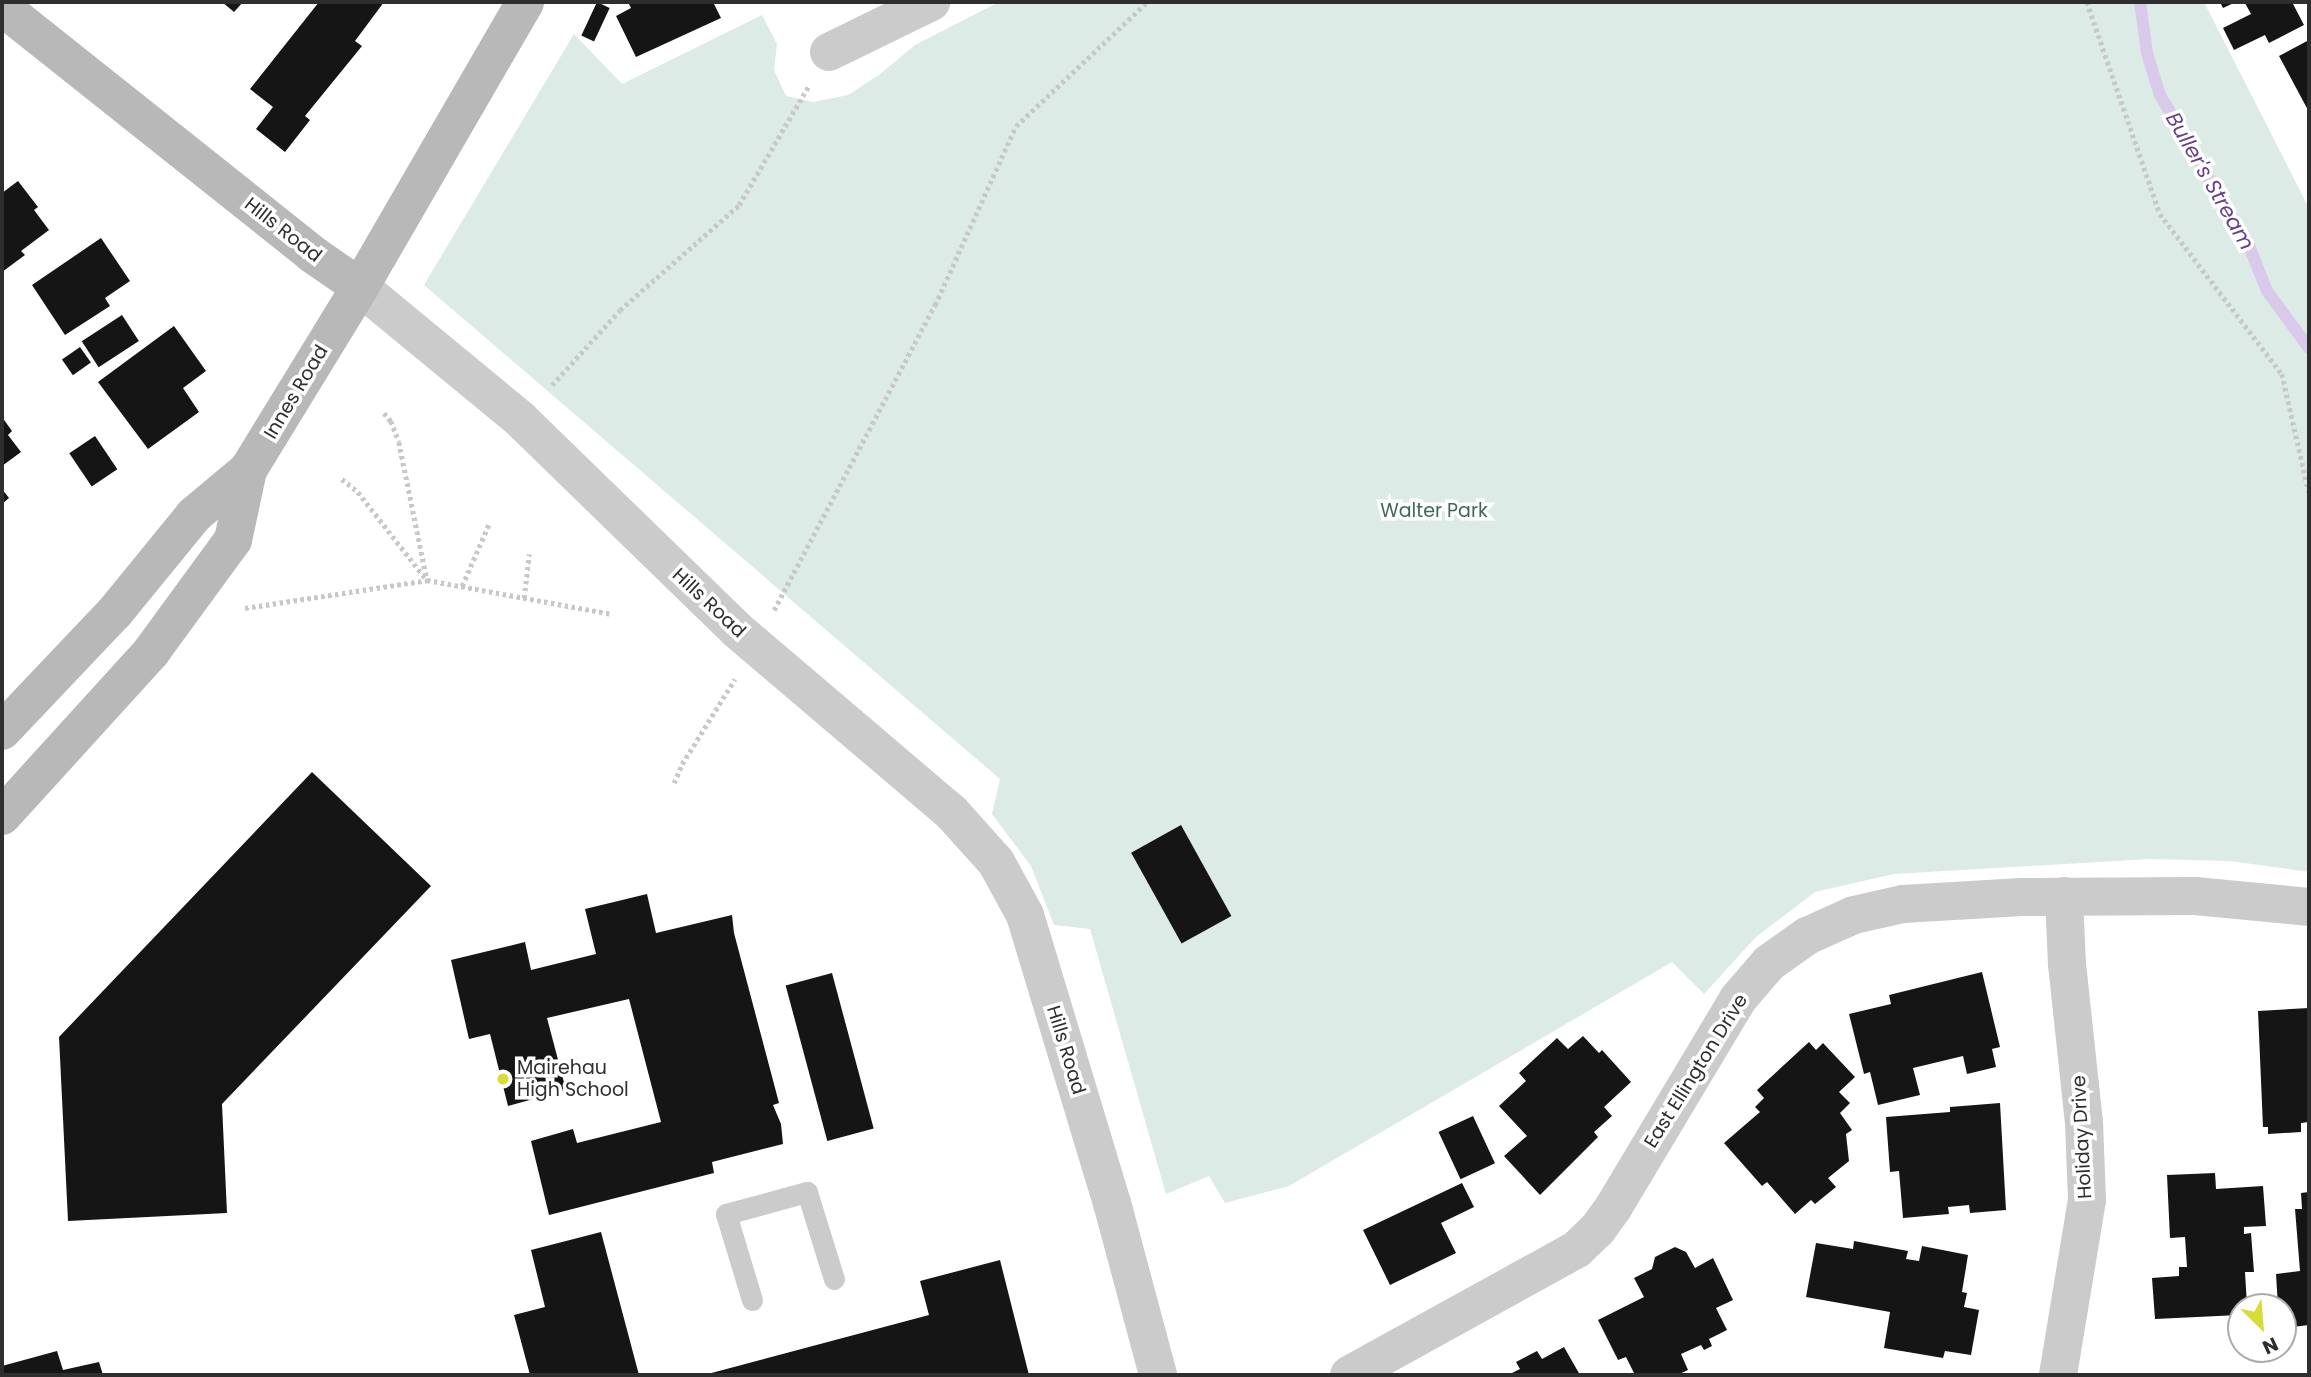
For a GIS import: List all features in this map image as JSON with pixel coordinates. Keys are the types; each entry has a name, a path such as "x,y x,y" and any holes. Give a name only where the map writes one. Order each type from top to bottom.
{"main road":[{"name":"Innes Road","path":"2,731 115,612 194,515 248,470 360,287 525,2"},
{"name":"Hills Road","path":"2,7 312,254 360,287"},
{"path":"2,816 151,652 233,540 248,470"}],"street":[{"path":"829,52 931,2"},
{"name":"Hills Road","path":"360,287 520,419 755,646 952,813 975,836 1012,887 1025,915 1112,1203 1158,1375"},
{"name":"East Ellington Drive","path":"1349,1375 1567,1255 1587,1239 1613,1208 1738,999 1769,963 1807,936 1854,915 1903,904 2064,896 2195,896 2309,907"},
{"name":"Holiday Drive","path":"2058,1375 2087,1200 2084,1123 2067,965 2064,896"}],"lane":[{"path":"752,1300 726,1214 807,1192 834,1279"}],"path":[{"path":"674,783 682,764 755,646 935,304 1016,126 1147,2"},
{"path":"2087,2 2160,214 2282,374 2309,494"},
{"path":"552,385 620,310 739,205 829,52"},
{"path":"384,413 391,421 399,442 427,580"},
{"path":"342,479 358,492 427,580"},
{"path":"461,586 489,524"},
{"path":"524,598 529,554"},
{"path":"245,608 427,580 612,614"}],"green space":[{"name":"Walter Park","path":"999,2 2204,2 2309,208 2309,872 2230,861 2149,859 1894,874 1815,892 1756,937 1704,994 1672,962 1289,1186 1225,1203 1209,1176 1166,1194 1090,929 1054,925 1031,866 992,814 1000,779 424,285 574,34 622,84 762,15 777,44 774,70 786,96 813,102 848,95 879,75 915,45"}],"building":[{"path":"222,2 243,2 234,12"},
{"path":"319,2 384,2 355,41 362,46 305,116 310,120 285,152 256,129 273,107 250,89"},
{"path":"597,2 610,8 594,41 581,36"},
{"path":"628,2 713,2 721,18 636,57 616,16 631,8"},
{"path":"2220,2 2236,2 2223,8"},
{"path":"2292,2 2304,25 2269,43 2265,35 2234,50 2223,28 2251,14 2245,3"},
{"path":"2309,40 2309,112 2279,56"},
{"path":"18,181 38,207 34,210 49,230 21,251 25,255 2,272 2,193"},
{"path":"101,238 130,281 105,298 110,306 65,335 32,285"},
{"path":"122,315 139,341 99,367 82,341"},
{"path":"174,326 206,371 183,388 199,412 148,449 98,382"},
{"path":"80,347 91,363 73,375 62,360"},
{"path":"2,417 12,431 8,435 21,452 2,466"},
{"path":"95,436 117,469 92,486 69,453"},
{"path":"2,489 9,498 2,504"},
{"path":"312,772 431,886 222,1104 227,1213 68,1221 59,1037"},
{"path":"1181,825 1231,916 1182,944 1131,853"},
{"path":"647,894 656,933 732,915 734,933 779,1103 773,1105 781,1124 783,1144 712,1162 714,1173 549,1215 531,1141 573,1129 577,1143 661,1122 629,999 547,1018 566,1090 508,1106 490,1034 469,1039 451,960 525,942 531,970 596,954 585,909"},
{"path":"1982,972 2000,1047 1992,1049 1996,1067 1967,1074 1963,1056 1913,1068 1920,1095 1878,1105 1870,1072 1864,1074 1849,1014 1891,1004 1889,995"},
{"path":"832,973 874,1129 827,1141 786,985"},
{"path":"2309,1008 2309,1122 2301,1123 2301,1132 2268,1134 2268,1127 2263,1127 2258,1011"},
{"path":"1583,1036 1599,1053 1602,1050 1631,1082 1604,1107 1612,1116 1594,1132 1598,1137 1540,1195 1504,1156 1527,1136 1499,1106 1526,1081 1519,1073 1557,1038 1568,1049"},
{"path":"1809,1042 1816,1050 1823,1043 1855,1077 1839,1092 1850,1103 1840,1113 1852,1130 1846,1134 1849,1161 1828,1178 1836,1187 1815,1204 1811,1200 1795,1214 1767,1182 1762,1186 1724,1143 1760,1112 1755,1107 1764,1098 1757,1090"},
{"path":"2000,1103 2006,1210 1970,1213 1969,1205 1948,1207 1949,1214 1903,1218 1899,1171 1890,1172 1886,1117 1950,1112 1950,1107"},
{"path":"1473,1116 1495,1163 1461,1179 1439,1132"},
{"path":"2215,1173 2216,1189 2263,1186 2266,1226 2244,1227 2244,1234 2251,1233 2254,1272 2245,1272 2246,1293 2227,1293 2227,1316 2155,1319 2152,1278 2179,1276 2179,1267 2187,1267 2185,1237 2170,1238 2167,1175"},
{"path":"1462,1183 1474,1207 1441,1223 1456,1253 1390,1285 1363,1230"},
{"path":"2309,1192 2309,1325 2297,1326 2297,1293 2277,1293 2276,1274 2300,1271 2295,1209 2302,1209 2301,1193"},
{"path":"601,1232 639,1375 530,1375 514,1315 545,1307 531,1250"},
{"path":"1854,1241 1908,1251 1906,1259 1919,1261 1922,1246 1968,1255 1962,1292 1967,1293 1964,1307 1979,1310 1971,1355 1945,1351 1943,1358 1884,1348 1890,1312 1806,1297 1816,1243 1853,1249"},
{"path":"1675,1247 1686,1252 1695,1268 1713,1258 1733,1300 1716,1308 1727,1330 1709,1339 1712,1346 1704,1350 1701,1345 1681,1354 1688,1370 1677,1375 1635,1375 1626,1357 1618,1360 1598,1320 1644,1297 1634,1278 1652,1269 1655,1257"},
{"path":"1000,1260 1029,1375 704,1375 929,1315 920,1281"},
{"path":"1564,1347 1580,1375 1508,1375 1520,1369 1516,1362 1537,1351 1542,1359"},
{"path":"57,1351 63,1370 99,1362 103,1375 2,1375 2,1366"}],"waterway":[{"name":"Buller's Stream","path":"2140,2 2147,53 2160,95 2249,246 2267,291 2309,348"}],"place":[{"name":"Mairehau High School","path":"503,1079"}]}
